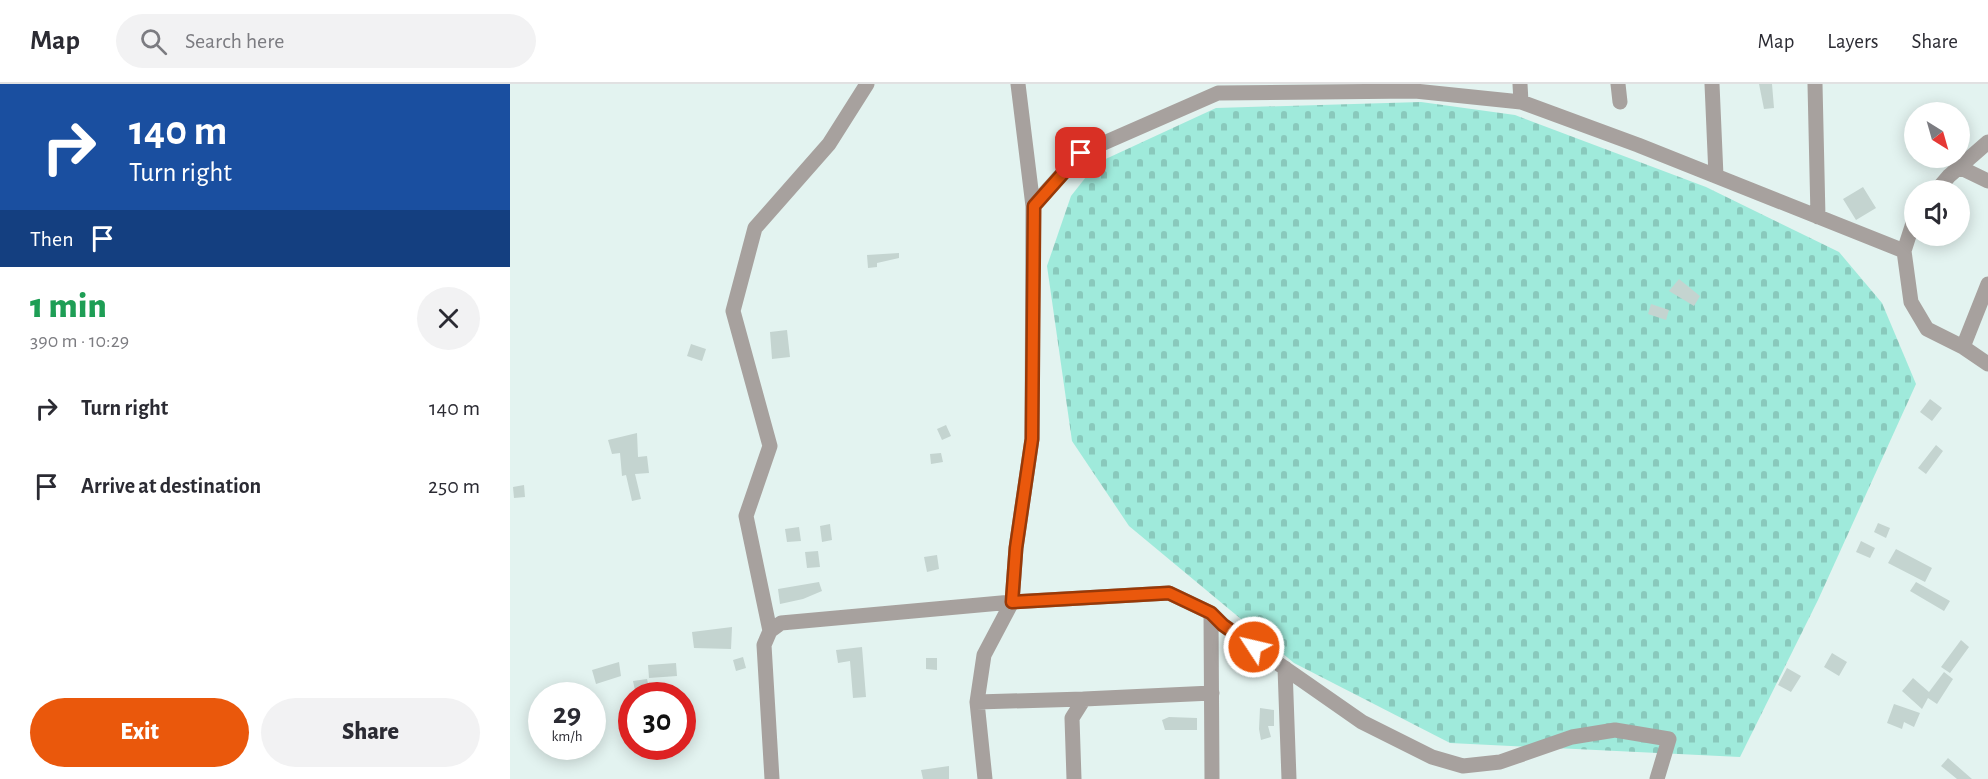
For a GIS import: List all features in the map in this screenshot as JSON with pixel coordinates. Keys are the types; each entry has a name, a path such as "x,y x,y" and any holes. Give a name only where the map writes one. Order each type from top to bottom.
{"street":[{"path":"770,632 746,516 770,446 732,311 755,228 829,144 867,84"},
{"path":"985,779 977,702 984,655 1012,602 1016,548 1032,439 1034,206 1018,84"},
{"path":"1520,84 1521,102"},
{"path":"1618,84 1620,102"},
{"path":"1712,84 1716,176"},
{"path":"1815,84 1818,217"},
{"path":"1034,206 1081,153 1218,93 1415,87 1521,102 1904,251"},
{"path":"1970,157 1988,142"},
{"path":"1946,180 1957,168"},
{"path":"1963,168 1988,181"},
{"path":"1906,246 1904,251 1911,302 1927,329 1963,346 1988,364"},
{"path":"1963,346 1988,284"},
{"path":"772,779 764,645 770,632 781,623 1012,602 1169,593 1211,613 1223,625 1362,722 1432,757 1463,766 1500,762 1572,737 1615,730 1669,739 1657,779"},
{"path":"1211,613 1212,779"},
{"path":"1285,668 1289,779"},
{"path":"977,702 1212,693"},
{"path":"1074,779 1072,718 1084,699"}],"green space":[{"path":"1421,102 1515,115 1706,187 1839,252 1882,303 1916,384 1818,600 1740,757 1450,743 1294,663 1129,526 1072,441 1047,266 1071,196 1097,163 1216,108"}],"building":[{"path":"1759,84 1772,84 1774,108 1764,109"},
{"path":"1863,187 1876,208 1856,220 1843,199"},
{"path":"899,253 899,258 877,263 877,267 868,268 867,255"},
{"path":"1679,279 1700,296 1694,306 1669,291"},
{"path":"1651,304 1669,310 1666,320 1648,314"},
{"path":"787,330 790,357 772,359 770,332"},
{"path":"691,344 706,349 702,361 687,356"},
{"path":"1930,399 1942,408 1932,421 1920,412"},
{"path":"946,425 951,436 942,440 937,429"},
{"path":"637,433 638,457 647,456 649,473 635,474 641,499 632,501 626,475 622,476 620,453 612,454 608,440"},
{"path":"1936,445 1943,451 1926,474 1918,468"},
{"path":"941,453 943,462 931,464 930,454"},
{"path":"524,485 525,497 514,498 513,487"},
{"path":"1878,523 1890,528 1886,538 1874,532"},
{"path":"830,524 832,540 822,542 820,526"},
{"path":"799,527 801,541 787,542 785,529"},
{"path":"1861,541 1875,548 1870,558 1856,552"},
{"path":"1896,549 1932,568 1925,582 1888,563"},
{"path":"818,551 820,567 807,568 805,552"},
{"path":"937,555 939,569 927,572 924,557"},
{"path":"819,582 822,591 803,599 780,604 778,589"},
{"path":"1916,582 1950,601 1944,611 1910,591"},
{"path":"732,627 731,649 694,648 692,632"},
{"path":"1961,640 1969,647 1950,673 1941,667"},
{"path":"862,647 866,697 853,698 850,661 838,663 836,650"},
{"path":"1832,653 1847,662 1839,676 1824,667"},
{"path":"743,657 746,668 736,671 733,660"},
{"path":"926,658 937,658 937,670 926,669"},
{"path":"619,662 621,676 595,682 592,670"},
{"path":"676,663 677,676 649,678 648,665"},
{"path":"1787,668 1801,676 1791,692 1778,685"},
{"path":"1944,672 1953,679 1937,704 1928,698 1922,709 1902,691 1913,678 1929,692"},
{"path":"647,679 648,682 633,682"},
{"path":"1894,704 1920,713 1914,727 1904,722 1902,729 1887,723"},
{"path":"1260,708 1274,710 1274,726 1268,726 1271,737 1261,740 1259,729"},
{"path":"1169,717 1197,718 1197,730 1165,730 1162,720"},
{"path":"1948,758 1972,779 1957,779 1941,766"},
{"path":"949,766 949,779 923,779 921,770"}],"route":[{"path":"1081,153 1034,206 1032,439 1016,548 1012,602 1169,593 1211,613 1223,625 1254,647"}]}
